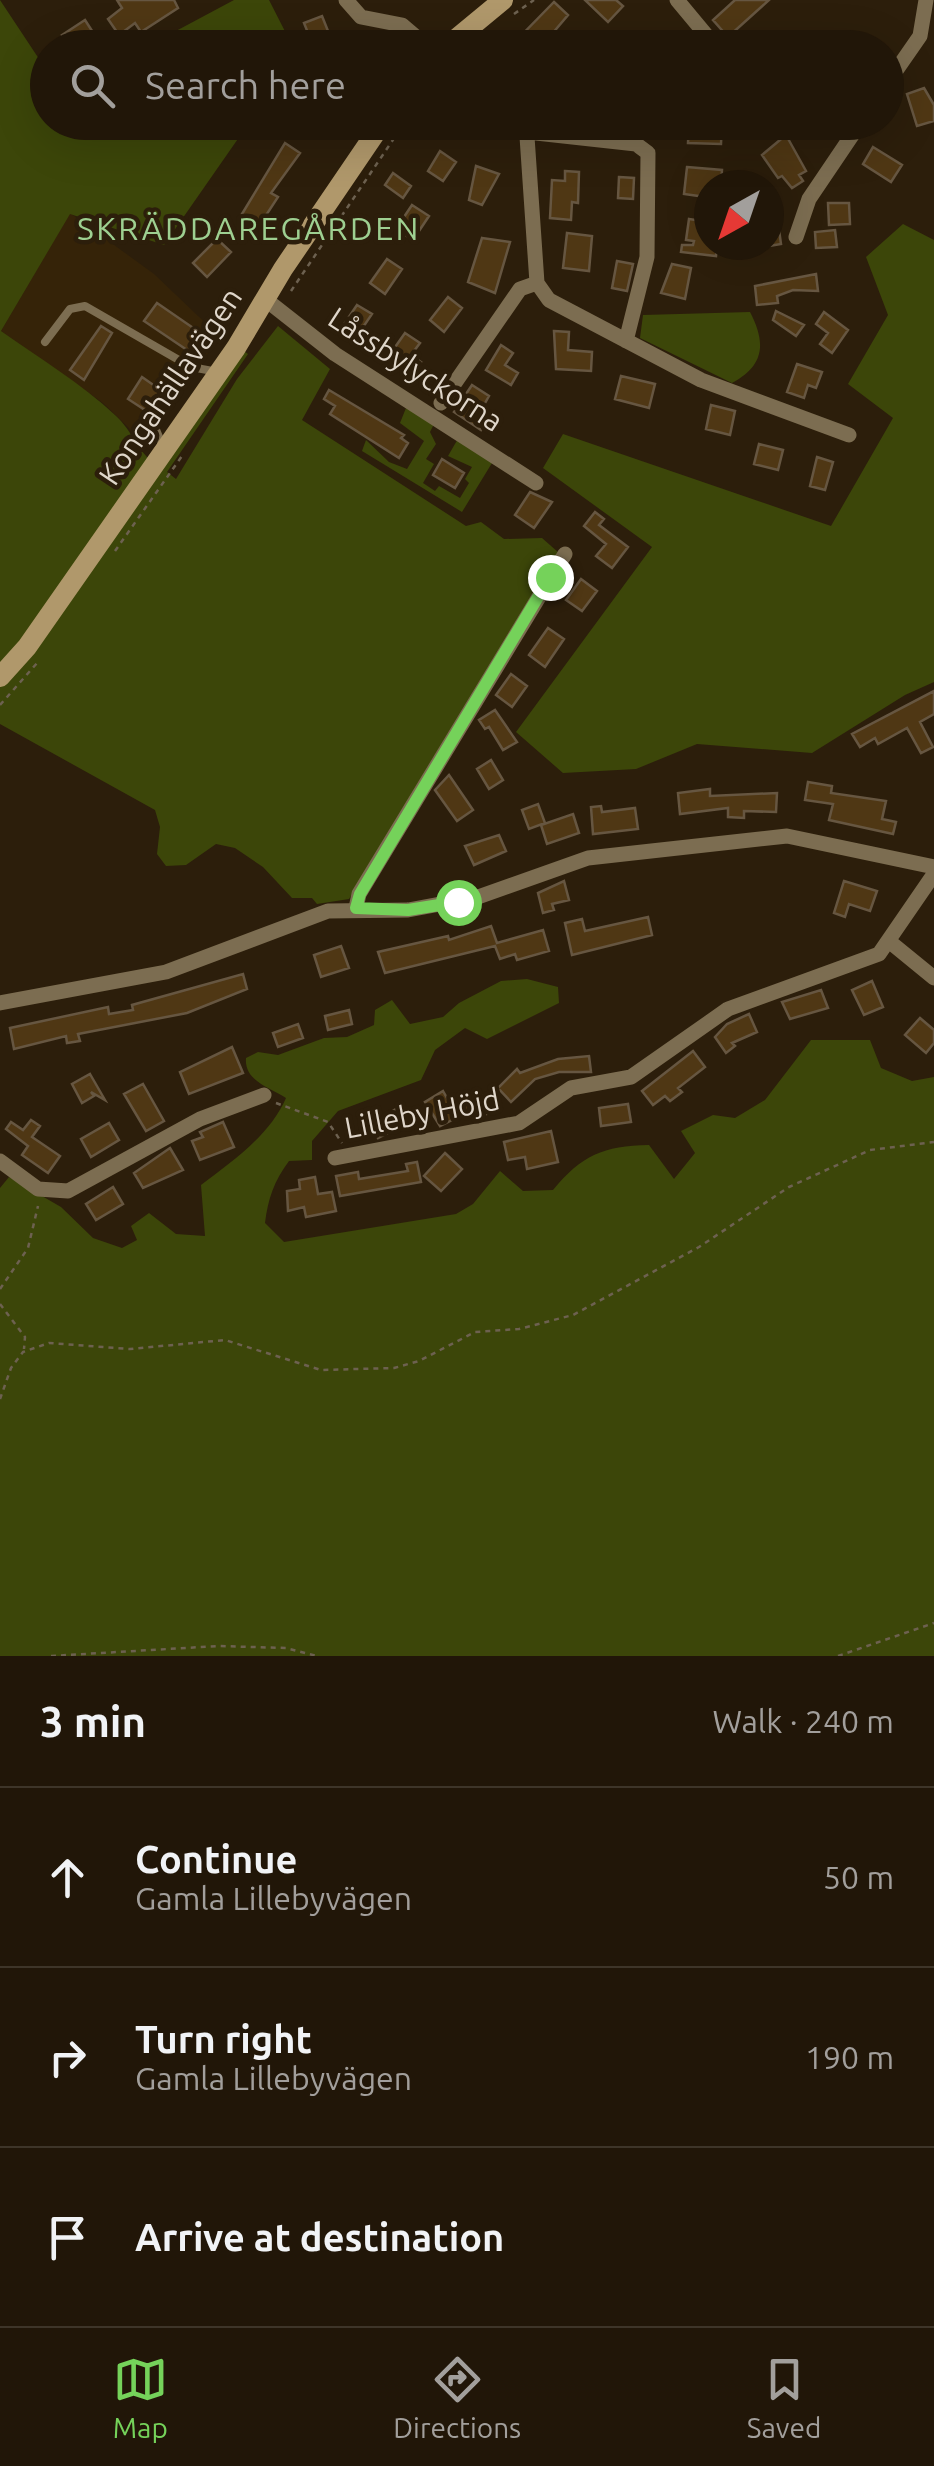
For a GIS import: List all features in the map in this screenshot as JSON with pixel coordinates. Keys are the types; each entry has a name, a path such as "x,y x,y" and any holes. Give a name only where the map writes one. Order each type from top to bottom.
{"street":[{"path":"346,0 362,17 402,25 408,30"},
{"path":"464,30 502,0"},
{"path":"678,0 702,30"},
{"path":"904,60 920,36 926,0"},
{"path":"468,26 471,30"},
{"name":"Kongahällavägen","path":"0,677 27,646 218,372 371,140"},
{"path":"528,140 536,283 548,300 754,403 849,435"},
{"path":"610,140 636,144 648,152 647,258 626,341"},
{"path":"796,237 809,198 849,140"},
{"path":"440,404 520,289 536,283"},
{"name":"Låssbylyckorna","path":"266,299 335,354 536,484"},
{"path":"356,908 360,894 564,554"},
{"path":"0,1003 166,972 312,916 356,908 408,910 478,898 588,858 787,836 934,866"},
{"name":"Lilleby Höjd","path":"335,1158 519,1123 571,1088 608,1084 638,1073 728,1008 865,960 890,942 934,874"},
{"path":"890,942 934,978"},
{"path":"0,1161 38,1190 68,1191 200,1119 264,1096"}],"lane":[{"path":"45,342 70,310 85,306 191,366 218,372"},
{"path":"164,449 152,420 191,366"}],"path":[{"path":"264,1096 328,1122 354,1155"},
{"path":"23,1352 50,1343 130,1348 226,1340 321,1370 394,1368 419,1361 475,1332 519,1328 573,1315 699,1247 788,1186 870,1150 934,1142"},
{"path":"0,1289 28,1248 38,1190"},
{"path":"0,1304 26,1337 0,1400"},
{"path":"838,1656 934,1624"},
{"path":"51,1656 218,1646 286,1648 316,1656"}],"shaded area":[{"path":"70,213 154,274 219,336 141,455 129,428 103,403 1,331"}],"green space":[{"path":"0,0 30,45 30,140 237,140 164,245 70,214 1,331 102,403 159,467 244,351 248,354 167,472 176,479 237,379 278,326 330,369 302,420 466,526 481,522 504,539 542,538 559,553 349,899 317,904 312,898 292,898 263,867 235,848 216,844 186,865 166,866 157,854 160,827 155,810 0,724"},
{"path":"234,0 269,0 284,30 178,30"},
{"path":"903,224 934,240 934,682 905,695 812,753 697,744 636,769 563,773 516,732 652,547 543,468 563,434 831,526 893,418 848,384 888,315 866,257"},
{"path":"750,312 759,334 759,352 751,369 732,383 640,338 643,315"},
{"path":"406,408 434,424 430,432 436,444 426,459 434,464 423,483 435,491 439,486 460,498 469,483 465,479 472,467 448,456 459,437 492,463 462,512 362,451 366,440 389,462 407,469 424,441 400,423"},
{"path":"527,979 558,987 559,1003 487,1039 465,1028 435,1050 421,1080 338,1111 312,1141 312,1160 289,1161 284,1168 272,1190 265,1223 284,1242 456,1214 473,1204 500,1171 523,1191 553,1190 584,1161 606,1150 633,1146 649,1145 674,1179 695,1153 681,1131 713,1115 735,1118 765,1100 811,1040 870,1040 881,1068 912,1081 934,1077 934,1656 0,1656 0,1188 9,1177 61,1207 93,1238 122,1248 137,1240 131,1226 149,1213 176,1234 205,1236 201,1185 261,1135 286,1098 253,1078 246,1058 258,1052 278,1055 324,1038 347,1037 374,1025 375,1010 392,1000 410,1024 443,1017 459,1003 501,981"}],"building":[{"path":"117,0 174,0 178,8 144,30 135,23 126,30 116,30 108,19 122,8"},
{"path":"585,0 616,0 623,6 608,22"},
{"path":"735,0 769,0 736,30 722,30 713,20"},
{"path":"554,2 568,15 555,30 527,30"},
{"path":"322,16 328,30 307,30 304,23"},
{"path":"85,20 91,30 70,30"},
{"path":"924,88 934,105 934,121 917,126 907,94"},
{"path":"688,140 721,140 721,144"},
{"path":"780,140 789,140 806,171 799,175 803,181 792,188 784,178 784,170 772,170 762,155"},
{"path":"285,143 300,153 271,193 278,197 259,226 242,214"},
{"path":"873,147 902,165 891,182 863,164"},
{"path":"440,151 456,162 443,181 428,171"},
{"path":"476,166 499,174 482,205 469,200"},
{"path":"687,167 722,170 694,170 694,195 684,194"},
{"path":"565,171 579,172 578,203 572,202 571,220 550,218 552,180 565,181"},
{"path":"393,173 411,186 403,198 385,185"},
{"path":"619,177 634,178 633,199 618,198"},
{"path":"828,203 849,203 850,224 829,225"},
{"path":"412,205 429,216 413,240 396,229"},
{"path":"689,219 694,220 694,241 686,240"},
{"path":"835,230 837,247 816,248 815,232"},
{"path":"567,233 592,236 589,271 563,268"},
{"path":"482,238 510,242 495,293 468,282"},
{"path":"217,239 231,252 207,277 193,263"},
{"path":"694,241 694,253 681,252 682,245 693,245"},
{"path":"387,259 402,269 385,294 370,283"},
{"path":"617,261 633,264 627,291 612,288"},
{"path":"672,264 691,268 685,299 661,293"},
{"path":"816,274 818,291 793,290 777,296 778,303 757,305 755,286"},
{"path":"448,297 462,308 444,332 430,320"},
{"path":"157,303 202,334 190,352 144,321"},
{"path":"357,305 372,314 355,339 340,330"},
{"path":"776,311 804,325 796,336 773,320"},
{"path":"824,312 848,330 832,353 820,344 828,333 816,324"},
{"path":"101,326 112,333 84,380 70,370"},
{"path":"554,331 569,332 568,350 592,352 591,371 556,369"},
{"path":"405,333 420,343 411,355 421,362 411,377 386,360"},
{"path":"501,345 513,353 505,365 518,373 511,385 486,370"},
{"path":"797,364 822,372 816,388 808,385 804,398 787,392"},
{"path":"621,376 655,384 649,408 615,399"},
{"path":"142,377 162,391 148,412 128,399"},
{"path":"472,385 489,396 480,412 489,418 481,430 454,412"},
{"path":"329,390 404,435 401,438 408,443 399,458 330,414 335,406 324,399"},
{"path":"711,405 735,411 730,435 706,429"},
{"path":"759,444 783,450 778,470 754,464"},
{"path":"817,457 833,462 825,490 810,486"},
{"path":"442,459 464,473 455,488 433,475"},
{"path":"530,492 552,502 534,528 515,515"},
{"path":"595,512 604,519 599,525 628,547 612,568 596,556 606,544 584,526"},
{"path":"581,579 597,591 582,611 566,600"},
{"path":"548,628 564,639 545,667 529,655"},
{"path":"511,674 527,686 512,707 496,695"},
{"path":"934,691 934,714 920,722 933,747 921,753 907,728 878,744 875,738 860,747 852,734"},
{"path":"495,710 517,742 503,750 489,727 485,729 479,720"},
{"path":"491,760 503,780 489,789 477,769"},
{"path":"449,775 473,810 457,821 435,790"},
{"path":"808,782 832,786 831,793 886,801 882,819 896,822 893,834 829,820 833,804 805,800"},
{"path":"710,789 710,796 777,793 776,812 744,811 744,818 728,817 728,808 680,814 678,793"},
{"path":"538,804 545,823 529,829 522,810"},
{"path":"601,806 602,812 635,808 638,829 593,834 591,807"},
{"path":"573,814 579,833 547,844 541,825"},
{"path":"499,835 506,851 474,865 465,846"},
{"path":"564,881 569,900 552,904 554,910 543,913 538,893"},
{"path":"844,881 877,891 870,911 849,904 845,917 834,913"},
{"path":"648,917 652,935 572,955 565,923 582,919 585,931"},
{"path":"491,926 497,943 543,930 549,951 517,960 515,954 500,959 495,946 385,973 378,952 448,936 449,940"},
{"path":"341,946 349,968 321,977 314,955"},
{"path":"243,974 247,989 187,1013 78,1034 80,1041 67,1043 66,1036 14,1049 10,1028 108,1007 109,1014 133,1010 132,1005"},
{"path":"872,981 883,1007 864,1015 852,990"},
{"path":"821,990 828,1008 790,1019 782,1002"},
{"path":"349,1010 352,1024 328,1030 325,1016"},
{"path":"749,1014 757,1032 732,1043 735,1046 726,1053 715,1037 727,1024"},
{"path":"920,1018 934,1030 934,1043 926,1053 905,1035"},
{"path":"298,1024 303,1038 278,1047 273,1033"},
{"path":"232,1047 243,1073 189,1094 180,1072"},
{"path":"693,1051 705,1067 678,1088 682,1092 670,1101 665,1096 653,1105 642,1091"},
{"path":"589,1056 591,1072 559,1072 535,1079 511,1102 498,1088 517,1069 520,1073 558,1059"},
{"path":"90,1074 105,1100 91,1092 94,1096 82,1103 72,1084"},
{"path":"143,1084 164,1121 146,1131 124,1094"},
{"path":"443,1091 451,1105 492,1093 497,1112 470,1117 468,1112 440,1126 425,1102"},
{"path":"628,1104 631,1122 601,1126 599,1108"},
{"path":"396,1109 405,1124 378,1138 370,1125"},
{"path":"31,1120 40,1126 32,1137 60,1156 48,1173 22,1155 28,1146 6,1129 11,1122 23,1130"},
{"path":"223,1122 234,1147 200,1160 192,1141 203,1137 200,1132"},
{"path":"109,1123 119,1140 91,1157 81,1139"},
{"path":"551,1131 558,1162 527,1169 525,1157 508,1160 504,1142"},
{"path":"170,1148 183,1170 143,1188 134,1173"},
{"path":"445,1153 462,1169 441,1191 424,1176"},
{"path":"417,1162 421,1182 340,1196 336,1176 358,1172 359,1179 408,1171 406,1164"},
{"path":"315,1177 318,1194 332,1192 336,1211 306,1217 304,1207 288,1211 287,1191 300,1189 299,1180"},
{"path":"113,1187 123,1204 96,1220 86,1204"}],"district":[{"name":"SKRÄDDAREGÅRDEN","path":"249,228"}],"route":[{"path":"458,902 408,910 356,908 360,894 550,577"}]}
